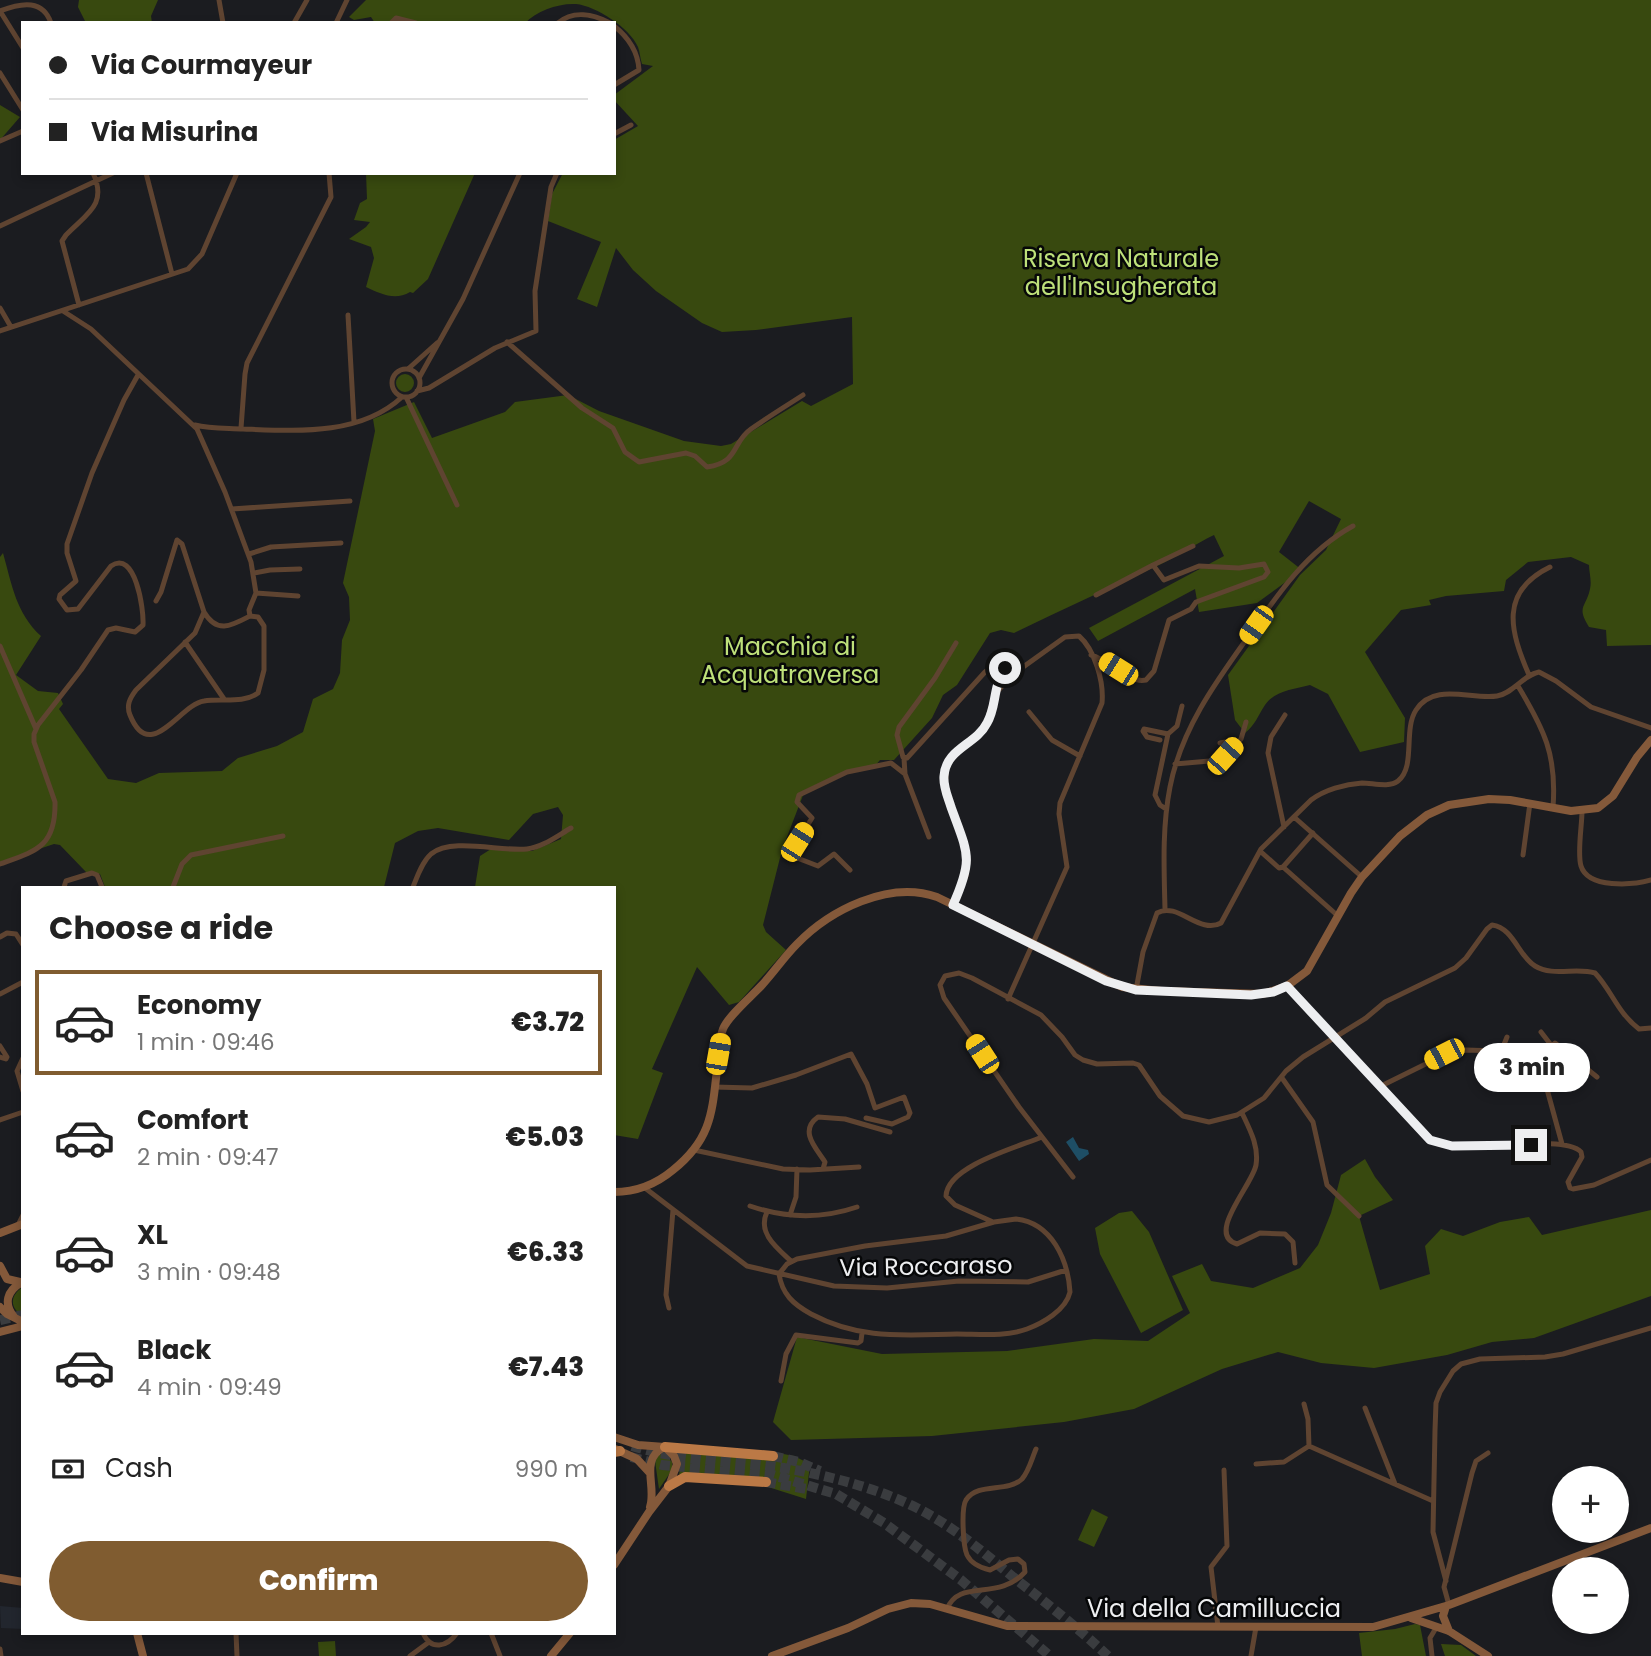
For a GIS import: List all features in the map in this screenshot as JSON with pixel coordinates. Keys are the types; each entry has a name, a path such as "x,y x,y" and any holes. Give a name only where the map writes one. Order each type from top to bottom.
{"highway":[{"path":"664,1447 773,1456"},
{"path":"666,1490 685,1477 766,1482"}],"street":[{"path":"219,0 223,21"},
{"path":"295,21 306,0"},
{"path":"337,21 347,0"},
{"path":"21,45 0,11 20,3 38,2 46,8 50,21"},
{"path":"561,21 578,15 602,21"},
{"path":"616,28 632,45 639,70 616,84"},
{"path":"0,73 21,107"},
{"path":"616,133 631,125"},
{"path":"0,141 21,132"},
{"path":"79,305 62,241 97,204 99,194 94,175"},
{"path":"0,226 109,175"},
{"path":"147,175 172,274"},
{"path":"0,331 188,269 200,258 236,175"},
{"path":"241,428 247,363 331,197 329,175"},
{"path":"417,391 419,378 492,237 519,175"},
{"path":"192,424 310,431 354,422 390,407 417,391 429,388 508,342 534,334 537,330 537,282 551,187 556,175"},
{"path":"0,308 11,327"},
{"path":"63,311 91,329 192,424 204,442 249,554 256,593 248,610 250,616"},
{"path":"348,315 354,422"},
{"path":"442,338 408,369 397,372 392,380 394,391 404,397 457,505"},
{"path":"508,342 582,408 610,426 617,433 625,452 639,462 682,453 693,455 707,467 716,466 732,456 749,430 803,395"},
{"path":"408,369 419,378"},
{"path":"0,864 41,847 48,838 55,813 55,799 34,742 36,729 109,630 116,628 135,632 141,629 144,621 133,574 128,566 121,562 111,566 78,609 64,608 59,602 59,596 76,581 68,558 67,544 92,474 124,400 138,375"},
{"path":"232,509 350,501"},
{"path":"1165,909 1163,833 1166,809 1175,764 1199,708 1275,599 1309,558 1353,526"},
{"path":"156,601 178,540 204,612 211,622 218,626 230,625 250,616 258,617 264,626 264,670 258,693 247,699 223,699 193,704 168,727 156,734 144,732 132,720 128,707 133,693 197,629 204,612"},
{"path":"249,554 271,547 341,543"},
{"path":"1096,595 1193,546"},
{"path":"1091,655 1099,657 1136,681 1143,682 1154,671 1169,620 1191,609 1196,602 1264,577 1269,572 1264,565 1239,568 1199,566 1164,580 1153,565"},
{"path":"1529,675 1512,623 1513,610 1518,595 1527,582 1550,568"},
{"path":"254,573 300,569"},
{"path":"256,593 298,596"},
{"path":"995,694 1012,675 1065,637 1076,635 1081,638 1091,655 1100,679 1102,698 1099,712 1059,809 1067,867 1008,999"},
{"path":"185,642 223,699"},
{"path":"929,836 905,774 904,758 897,735 899,727 936,678 956,643"},
{"path":"0,646 36,729"},
{"path":"904,758 924,741 985,672 1002,663 1005,668 996,684 985,727 953,754 944,772 946,793 968,859 967,871 953,905"},
{"path":"1136,990 1153,919 1158,911 1165,909 1206,925 1219,925 1260,851 1311,800 1324,792 1359,783 1394,784 1401,779 1407,768 1411,720 1419,705 1430,697 1446,694 1496,696 1518,686 1529,675 1539,672 1591,707 1651,729"},
{"path":"1518,686 1538,719 1549,746 1554,788 1553,807"},
{"path":"1166,809 1156,800 1155,795 1168,734 1177,726 1182,706"},
{"path":"1029,712 1052,740 1080,756"},
{"path":"1284,715 1271,737 1268,752 1284,827"},
{"path":"1175,764 1216,761 1243,735 1245,722"},
{"path":"1160,740 1147,737 1144,729 1168,734"},
{"path":"616,1192 645,1188 666,1175 694,1150 708,1125 726,1023 769,978 794,946 821,924 848,908 902,891 921,892 1033,943 1110,983 1136,990 1251,995 1273,992 1287,986 1311,965 1363,877 1400,836 1434,811 1449,805 1482,800 1510,800 1582,811 1598,808 1609,800 1651,740"},
{"path":"1220,743 1231,741 1236,744"},
{"path":"850,870 834,854 818,866 792,856 797,842 813,818 797,802 799,795 847,772 891,763 905,774"},
{"path":"1523,855 1530,803"},
{"path":"1582,811 1580,862 1586,874 1597,881 1613,883 1651,880"},
{"path":"1294,817 1363,877"},
{"path":"413,886 426,859 442,849 457,846 527,849 571,828"},
{"path":"1283,867 1313,833"},
{"path":"173,886 182,864 191,855 283,836"},
{"path":"1260,851 1279,868 1283,867 1338,916"},
{"path":"64,886 66,881 93,873 97,875 102,886"},
{"path":"1073,1178 944,998 941,984 948,974 959,974 980,981 1044,1018 1075,1055 1083,1060 1097,1064 1139,1065 1160,1096 1183,1116 1209,1122 1242,1113 1264,1098 1303,1057 1389,1000 1455,968 1493,925 1504,930 1520,951 1539,968 1595,973 1628,1020 1639,1029 1651,1028"},
{"path":"0,937 7,933 16,934 21,942"},
{"path":"0,994 21,983"},
{"path":"1287,986 1424,1134 1440,1144 1562,1144 1577,1148 1582,1154 1568,1182 1573,1189 1594,1185 1651,1160"},
{"path":"1541,1032 1552,1045"},
{"path":"1380,1087 1450,1052 1497,1051 1503,1047 1507,1037"},
{"path":"1562,1144 1539,1063 1556,1043 1597,1077"},
{"path":"0,1046 7,1058 0,1057"},
{"path":"714,1087 752,1088 851,1054 867,1084 875,1108 904,1097 910,1113 908,1117 892,1124 866,1118"},
{"path":"21,1062 17,1070 21,1084"},
{"path":"1282,1077 1315,1127 1326,1185 1359,1216"},
{"path":"0,1120 21,1113"},
{"path":"1242,1113 1254,1139 1257,1162 1252,1178 1227,1222 1225,1235 1228,1241 1237,1244 1260,1233 1285,1234 1293,1242 1295,1263"},
{"path":"823,1169 824,1162 812,1145 810,1137 812,1122 818,1117 845,1119 890,1132"},
{"path":"994,1222 950,1201 946,1194 950,1184 963,1172 985,1159 1042,1137"},
{"path":"694,1150 772,1167 859,1167"},
{"path":"790,1215 796,1193 797,1169"},
{"name":"Via Roccaraso","path":"645,1188 743,1264 834,1286 887,1288 958,1282 1028,1282 1066,1270"},
{"path":"750,1206 767,1212 790,1215 832,1214 857,1207"},
{"path":"669,1308 666,1295 673,1210"},
{"path":"767,1212 763,1222 765,1231 791,1261"},
{"path":"1016,1219 1039,1225 1057,1247 1066,1270 1070,1285 1068,1298 1043,1321 1026,1329 989,1334 862,1333 836,1326 794,1304 783,1290 779,1274 791,1261 865,1246 946,1236 994,1222 1016,1219"},
{"path":"0,1233 20,1224"},
{"path":"0,1266 6,1279 21,1282"},
{"path":"14,1317 9,1310 8,1297 12,1289 21,1283"},
{"path":"0,1307 21,1322"},
{"path":"0,1332 21,1325"},
{"path":"1446,1581 1433,1536 1436,1403 1457,1367 1480,1359 1563,1354 1651,1328"},
{"path":"781,1381 786,1354 796,1335 858,1343 862,1333"},
{"path":"1304,1404 1308,1419 1309,1446"},
{"path":"1365,1408 1395,1483"},
{"path":"616,1438 634,1444 664,1447 674,1456 677,1464 666,1490 616,1562"},
{"path":"1309,1446 1433,1502"},
{"path":"1255,1464 1284,1462 1309,1446"},
{"path":"664,1447 652,1458 649,1472 657,1495 666,1490"},
{"path":"947,1609 952,1598 959,1593 996,1590 1024,1574 1024,1564 1018,1559 1009,1560 990,1570 971,1560 967,1553 963,1507 967,1498 974,1493 1019,1481 1026,1473 1036,1449"},
{"path":"616,1450 640,1461 649,1472"},
{"path":"1448,1631 1443,1616 1448,1606 1444,1593 1446,1581 1475,1464 1488,1453"},
{"path":"1218,1627 1211,1567 1227,1546 1224,1470"},
{"path":"649,1512 653,1489"},
{"name":"Via della Camilluccia","path":"772,1656 848,1628 896,1606 917,1603 1002,1625 1362,1629 1448,1606 1651,1528"},
{"path":"0,1578 21,1582"},
{"path":"1411,1618 1448,1631 1488,1656"},
{"path":"1251,1656 1256,1626"},
{"path":"1432,1656 1430,1638 1436,1628"},
{"path":"140,1635 143,1656"},
{"path":"236,1635 237,1656"},
{"path":"424,1635 435,1645 444,1645 455,1635"},
{"path":"492,1635 500,1656"},
{"path":"551,1656 568,1635"},
{"path":"410,1656 429,1642"},
{"path":"0,1649 1,1656"}],"shaded area":[{"path":"0,1606 21,1608 21,1629 1,1628"}],"green space":[{"path":"79,0 158,0 151,16 152,21 85,21 78,7"},
{"name":"Riserva Naturale dell'Insugherata","path":"366,0 1651,0 1651,645 1607,646 1606,630 1589,627 1583,615 1583,607 1591,586 1589,565 1571,557 1528,562 1506,580 1504,591 1446,596 1429,600 1431,605 1401,610 1365,652 1405,718 1404,742 1360,752 1328,694 1310,685 1285,691 1269,700 1245,733 1235,720 1228,675 1300,575 1326,550 1341,519 1309,501 1279,552 1302,570 1257,603 1199,612 1195,589 1098,641 1089,628 1224,556 1214,535 1157,566 1014,633 1001,630 990,633 957,685 943,695 932,718 894,760 880,760 875,766 849,770 805,790 782,850 763,925 766,932 786,950 739,1002 729,1005 697,967 652,1069 663,1073 638,1139 616,1135 616,886 475,886 480,856 491,849 532,851 561,839 563,815 558,807 533,814 509,840 438,828 418,831 395,843 384,886 105,886 100,874 86,872 60,845 54,844 0,862 0,557 3,553 20,608 41,636 16,675 38,691 58,693 63,704 59,709 108,779 136,783 159,773 222,771 238,758 277,746 303,732 313,699 333,689 340,673 342,640 350,620 349,597 343,583 375,431 373,419 414,402 432,438 505,412 515,402 568,395 599,411 684,441 721,446 731,444 802,401 811,406 853,384 852,317 722,332 702,323 656,291 633,270 616,248 597,307 577,299 601,242 548,221 552,194 562,175 616,175 616,139 638,126 616,102 616,94 653,66 642,64 634,40 616,21 576,4 548,9 528,21 374,21 371,17 354,20 349,17"},
{"path":"0,105 20,117 0,140"},
{"path":"366,175 474,175 428,279 413,293 393,296 366,287 374,258 371,247 349,239 370,222 354,220 360,203 367,199"},
{"path":"405,374 411,377 414,383 411,389 405,392 399,389 396,383 399,377"},
{"path":"1365,1159 1393,1200 1359,1216 1380,1290 1430,1274 1425,1246 1441,1229 1463,1236 1500,1222 1529,1217 1542,1235 1651,1210 1651,1296 1534,1338 1492,1342 1447,1355 1374,1368 1321,1363 1278,1352 1222,1369 1134,1409 1064,1422 932,1436 791,1440 773,1422 797,1337 882,1354 1007,1351 1094,1339 1148,1341 1190,1313 1172,1276 1202,1264 1211,1281 1253,1288 1300,1268 1318,1245 1331,1213 1341,1175"},
{"path":"1132,1211 1149,1232 1183,1310 1141,1333 1100,1254 1095,1228 1119,1213"},
{"path":"21,1289 21,1315 13,1305 16,1294"},
{"path":"773,1452 794,1456 810,1464 806,1499 765,1486 679,1474 682,1464 678,1453 742,1456"},
{"path":"664,1453 672,1462 672,1470 659,1489 655,1461"},
{"path":"1092,1509 1108,1517 1094,1547 1078,1540"},
{"path":"1420,1625 1426,1656 1362,1656 1359,1633"},
{"path":"335,1641 336,1656 319,1656 318,1642"},
{"path":"1441,1644 1461,1645 1476,1656 1445,1656"}],"water":[{"path":"1073,1137 1079,1148 1088,1150 1089,1154 1079,1161 1066,1142"}],"tunnel":[{"path":"0,1320 21,1315"},
{"path":"632,1446 674,1456 801,1471 886,1494 927,1513 965,1538 1108,1656"},
{"path":"773,1456 799,1462 820,1471"},
{"path":"631,1457 662,1465 773,1475 836,1494 884,1523 961,1580 1050,1656"},
{"path":"766,1482 807,1489"}],"route":[{"path":"1005,668 996,684 985,727 953,754 945,768 946,793 968,859 967,871 953,905 1106,981 1126,988 1259,995 1287,986 1430,1140 1452,1146 1531,1145"}],"park label":[{"name":"Macchia di Acquatraversa","path":"790,660"}]}
